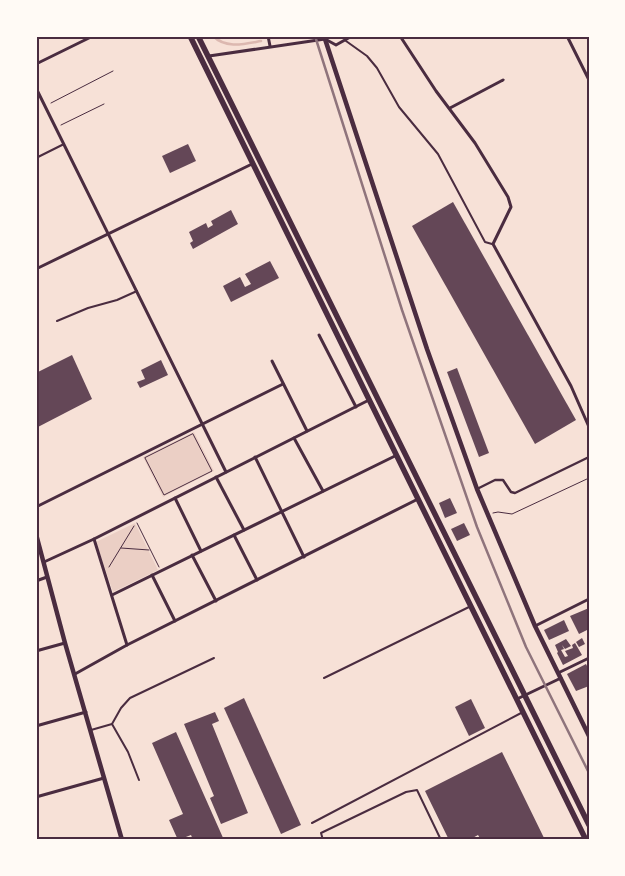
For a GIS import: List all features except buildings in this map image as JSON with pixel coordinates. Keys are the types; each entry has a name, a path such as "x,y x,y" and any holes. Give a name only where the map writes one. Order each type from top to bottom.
{"main road":[{"path":"190,36 256,162 589,825"},
{"path":"198,36 369,400 586,840"}],"street":[{"path":"36,64 93,36"},
{"path":"268,36 270,46"},
{"path":"208,56 324,38 336,45 352,36"},
{"path":"400,36 476,143 508,197 511,207 492,244 571,386 589,428"},
{"path":"567,36 589,80"},
{"path":"324,38 430,358 477,489 535,626 589,736"},
{"path":"450,108 504,80"},
{"path":"36,88 226,472"},
{"path":"36,270 256,162"},
{"path":"319,335 356,406"},
{"path":"272,361 307,431"},
{"path":"36,507 283,384"},
{"path":"44,562 94,539 369,400"},
{"path":"294,438 323,491"},
{"path":"112,594 397,455"},
{"path":"255,457 304,556"},
{"path":"477,489 495,480 503,480 511,492 515,493 589,458"},
{"path":"216,477 244,530"},
{"path":"175,498 201,550"},
{"path":"75,674 175,621 418,499"},
{"path":"36,534 122,840"},
{"path":"234,535 257,580"},
{"path":"94,539 128,645"},
{"path":"192,555 216,601"},
{"path":"152,575 175,621"},
{"path":"36,581 47,577"},
{"path":"535,626 589,599"},
{"path":"36,651 65,642"},
{"path":"516,700 589,658"},
{"path":"36,726 86,712"},
{"path":"36,797 105,778"}],"lane":[{"path":"346,41 367,56 377,68 399,108 438,154 485,242 492,244"},
{"path":"36,158 64,144"},
{"path":"57,321 137,291"},
{"path":"324,678 471,606"},
{"path":"91,730 112,724 121,708 130,698 214,658"},
{"path":"312,823 523,712"},
{"path":"112,724 128,752 139,780"},
{"path":"323,840 322,833 406,792 417,790 441,840"}],"path":[{"path":"45,106 113,71"},
{"path":"56,128 104,104"},
{"path":"193,434 212,471 164,495 145,458 193,434"},
{"path":"488,516 498,512 512,514 589,478"},
{"path":"134,518 161,571"},
{"path":"104,564 107,571 134,525 127,528"},
{"path":"121,548 150,550"}],"shaded area":[{"path":"194,432 214,471 163,497 143,457"},
{"path":"135,523 158,570 113,592 96,542"}],"waterway":[{"path":"213,36 229,44 261,41"}],"railway":[{"path":"315,36 402,310 477,527 526,647 589,773"}]}
